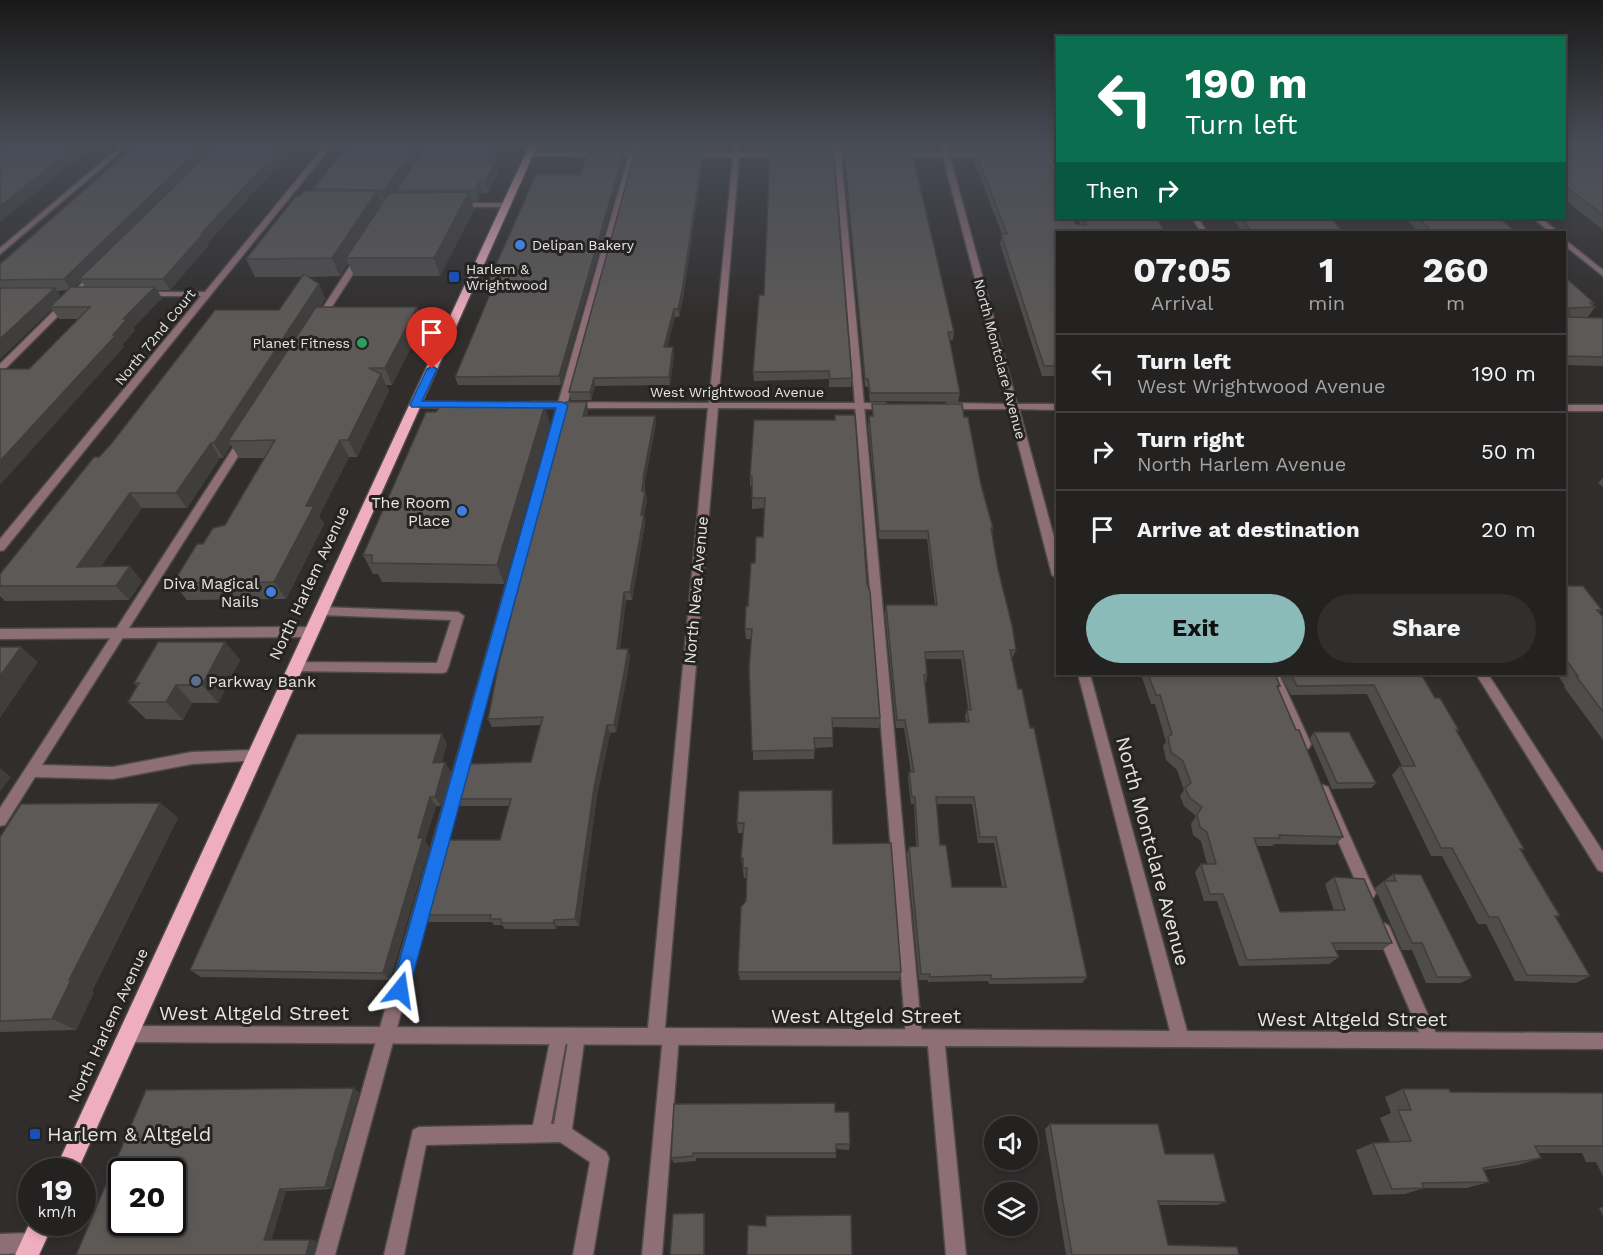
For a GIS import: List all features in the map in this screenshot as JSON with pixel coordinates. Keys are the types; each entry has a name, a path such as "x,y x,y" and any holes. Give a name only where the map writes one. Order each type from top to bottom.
{"main road":[{"name":"North Harlem Avenue","path":"71,1158 509,203"}],"street":[{"path":"0,252 58,203"},
{"path":"325,1255 618,203"},
{"name":"North Neva Avenue","path":"652,1255 663,1036 713,406 732,203"},
{"path":"842,203 914,1037"},
{"name":"North Montclare Avenue","path":"959,203 1056,567"},
{"path":"280,204 292,204"},
{"name":"North 72nd Court","path":"0,547 280,204"},
{"path":"449,206 507,206"},
{"path":"1537,219 1553,231"},
{"path":"1566,243 1603,274"},
{"path":"313,330 368,244"},
{"path":"0,369 101,270"},
{"path":"135,294 207,294"},
{"path":"64,295 87,295"},
{"path":"416,405 470,405"},
{"name":"West Wrightwood Avenue","path":"516,405 896,406"},
{"path":"943,406 1056,407"},
{"path":"1566,408 1603,408"},
{"path":"0,820 250,428"},
{"path":"296,667 442,668 458,616 321,611"},
{"path":"0,634 312,632"},
{"name":"North Montclare Avenue","path":"1084,675 1181,1039"},
{"path":"1273,675 1310,760"},
{"path":"1483,675 1603,864"},
{"path":"31,771 113,773 192,758 255,756"},
{"path":"1320,781 1431,1040"},
{"name":"West Altgeld Street","path":"128,1034 1603,1041"},
{"path":"562,1133 568,1036"},
{"path":"540,1133 568,1036"},
{"path":"936,1038 956,1255"},
{"path":"394,1255 418,1136 562,1133 600,1158 583,1255"},
{"path":"0,1244 34,1240"}],"building":[{"path":"70,203 143,203 64,279 0,280 0,264"},
{"path":"158,203 230,203 163,279 79,279"},
{"path":"291,203 369,203 332,258 246,259"},
{"path":"383,203 463,203 434,258 346,258"},
{"path":"524,203 609,203 559,376 455,377 493,287 486,287"},
{"path":"621,203 695,203 682,291 678,309 674,309 664,347 673,347 669,377 594,378 590,392 569,392"},
{"path":"768,203 837,203 852,378 830,379 829,371 753,372 759,295 764,295"},
{"path":"849,203 924,203 954,332 948,332 960,393 870,393 868,379 865,379"},
{"path":"995,203 1056,203 1056,219 1074,219 1076,224 1086,225 1083,219 1157,219 1164,231 1056,231 1056,366 1044,366 1001,234 1007,234"},
{"path":"1587,203 1603,203 1603,215"},
{"path":"1243,219 1332,219 1342,231 1251,231"},
{"path":"1419,219 1500,219 1515,231 1432,231"},
{"path":"304,274 319,284 214,443 211,443 176,493 130,493 77,567 130,566 116,586 0,586 0,574 94,457 99,457 111,444 215,310 279,310"},
{"path":"1566,278 1594,303 1590,303 1595,307 1569,308 1569,317 1603,318 1603,357 1566,356"},
{"path":"71,287 155,287 123,319 127,319 113,335 116,335 0,461 0,369 29,369 90,307 50,307"},
{"path":"0,288 55,288 0,339"},
{"path":"316,307 417,307 385,368 369,368 381,374 348,440 340,440 306,506 314,506 274,582 173,583 197,544 203,544 213,528 225,525 275,440 228,441"},
{"path":"566,402 587,402 583,416 655,416 642,491 645,491 641,515 644,515 630,592 624,592 617,649 628,649 614,725 607,725 594,788 575,919 554,920 553,923 501,923 501,919 490,919 491,915 423,915 444,840 500,840 511,799 455,799 465,764 531,762 543,717 488,719 498,667 521,576 517,576"},
{"name":"The Room Place","path":"441,404 545,405 497,565 372,563 372,555 363,555 426,412 436,412"},
{"path":"872,404 962,404 964,417 968,417 981,485 993,528 991,528 998,569 1012,625 1016,650 1010,650 1018,689 1022,689 1030,728 1034,728 1087,977 991,979 991,975 930,977 930,974 921,974 909,847 918,846 915,797 912,797 909,772 914,772 905,720 897,720 886,605 937,605 928,531 879,531 869,416 873,416","holes":["963,651 971,710 967,709 969,722 929,723 924,675 927,675 925,652","936,797 974,797 980,837 996,837 1006,887 952,887 946,845 940,845"]},
{"path":"835,415 855,415 867,583 870,592 880,718 832,718 833,738 814,738 815,750 752,751 749,669 752,629 745,629 746,606 748,606 751,563 755,563 756,537 763,537 765,498 752,498 752,476 750,476 754,420 835,420"},
{"path":"1566,582 1569,586 1583,586 1602,610 1597,610 1603,617 1603,712 1576,676 1578,676 1566,660"},
{"path":"158,642 225,642 202,685 176,685 166,702 128,702 139,683 134,683"},
{"path":"0,647 21,647 0,676"},
{"path":"1148,675 1275,675 1280,686 1277,686 1296,730 1299,730 1343,837 1279,835 1280,838 1254,838 1280,912 1345,910 1334,877 1364,879 1392,943 1332,943 1339,957 1247,960 1223,894 1210,894 1201,864 1216,864 1207,832 1200,827 1197,815 1202,807 1190,798 1185,788 1191,783 1183,761 1171,752 1168,737 1172,734 1160,695 1156,695"},
{"path":"1292,675 1422,675 1435,698 1440,698 1459,730 1456,730 1524,849 1520,849 1560,916 1555,916 1590,976 1527,975 1498,917 1489,917 1452,848 1441,848 1400,766 1415,766 1374,685 1297,686"},
{"path":"1314,732 1349,732 1376,783 1337,783"},
{"path":"297,734 442,734 433,763 445,762 435,797 430,797 418,838 423,838 383,973 190,970"},
{"path":"832,790 833,844 891,843 901,972 738,972 741,907 746,901 747,868 743,868 743,858 741,858 744,823 737,823 739,791"},
{"path":"160,803 69,980 71,980 52,1019 0,1021 0,837 21,804"},
{"path":"1393,874 1421,875 1472,977 1437,977 1422,943 1412,943 1384,881 1396,881"},
{"path":"354,1088 325,1187 280,1189 264,1240 310,1240 306,1255 76,1255 84,1236 96,1236 96,1208 108,1180 108,1236 186,1236 186,1158 117,1158 146,1090"},
{"path":"1403,1089 1449,1089 1450,1092 1603,1093 1603,1146 1535,1146 1541,1158 1483,1168 1489,1182 1422,1183 1424,1188 1392,1189 1373,1143 1411,1141 1398,1110 1411,1110"},
{"path":"835,1103 835,1112 849,1112 850,1144 836,1144 836,1153 693,1153 693,1156 671,1158 674,1104"},
{"path":"1050,1124 1158,1124 1165,1154 1214,1154 1226,1202 1158,1201 1168,1245 1237,1247 1239,1255 1072,1255"},
{"path":"704,1213 704,1255 670,1255 673,1214"},
{"path":"851,1215 852,1255 747,1255 748,1225 766,1226 766,1216"}],"place":[{"name":"Delipan Bakery","path":"520,245"},
{"name":"Harlem & Wrightwood","path":"454,277"},
{"name":"Planet Fitness","path":"362,343"},
{"name":"The Room Place","path":"462,511"},
{"name":"Diva Magical Nails","path":"271,592"},
{"name":"Parkway Bank","path":"196,681"},
{"name":"Harlem & Altgeld","path":"35,1134"}],"route":[{"path":"400,990 562,405 416,405 432,369"}]}
